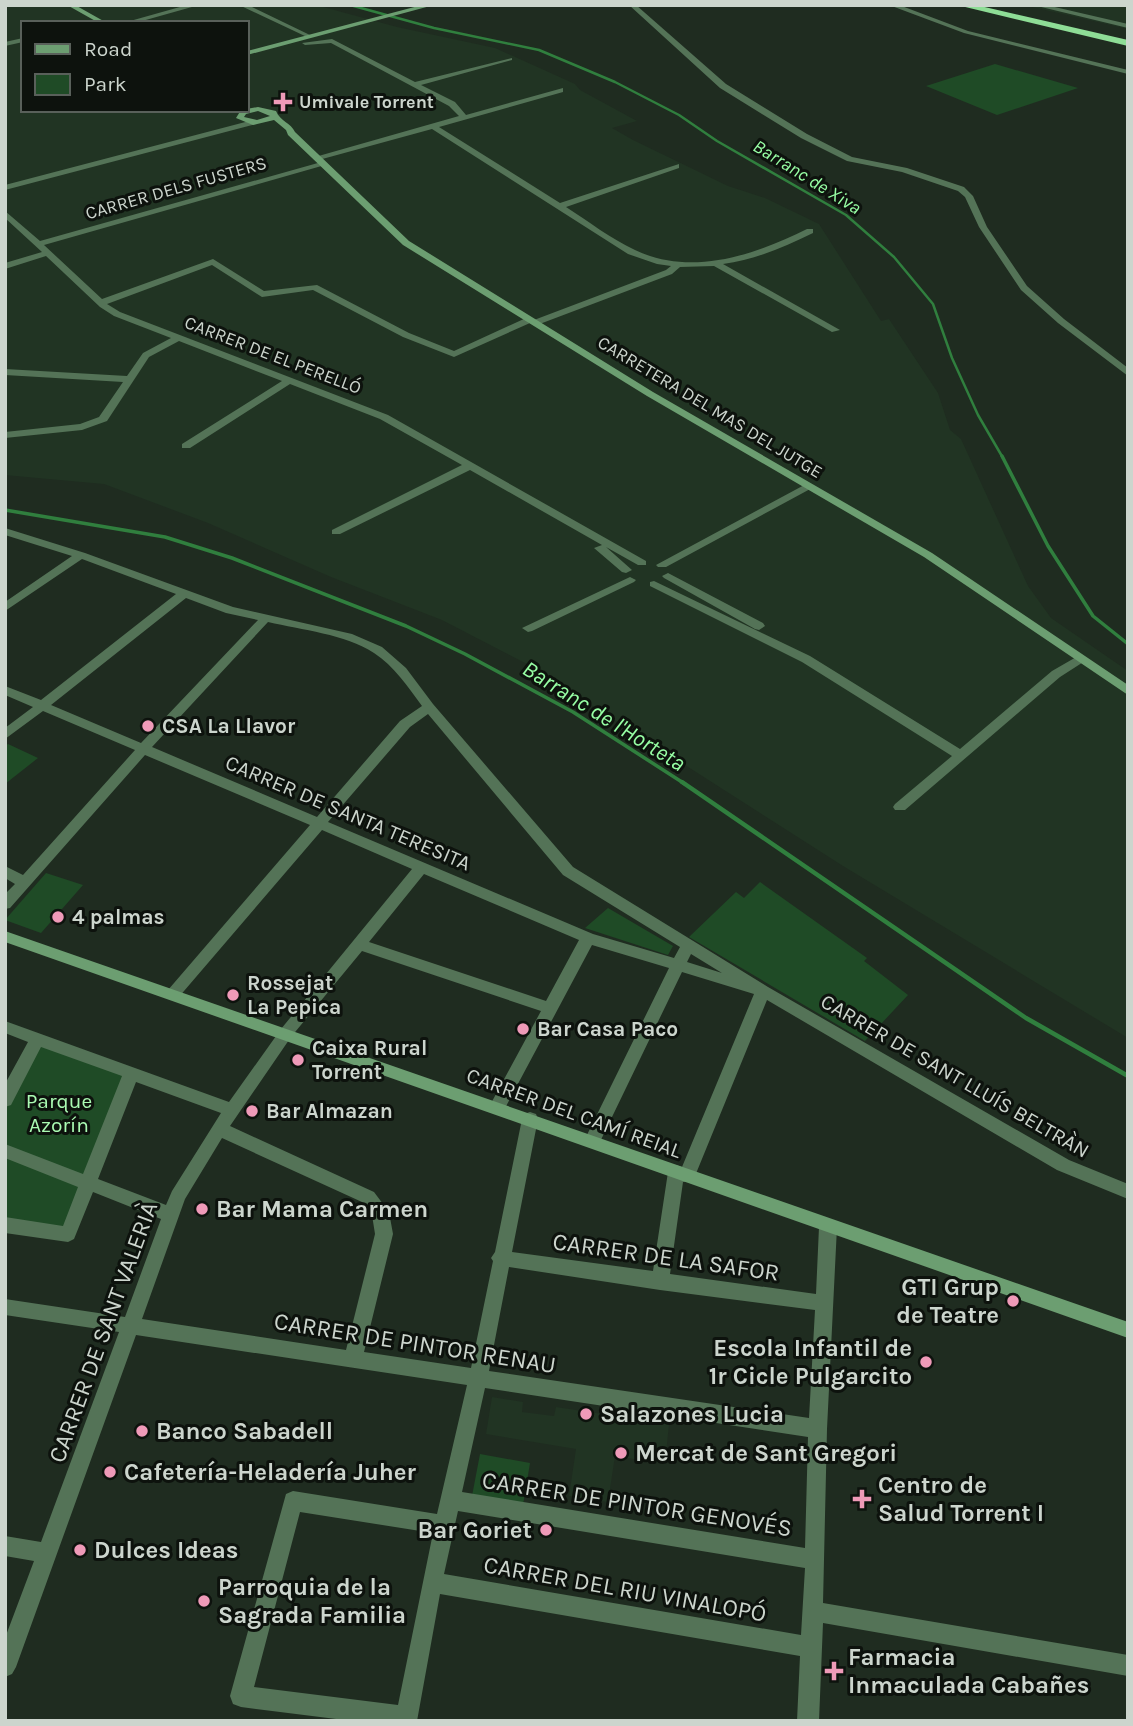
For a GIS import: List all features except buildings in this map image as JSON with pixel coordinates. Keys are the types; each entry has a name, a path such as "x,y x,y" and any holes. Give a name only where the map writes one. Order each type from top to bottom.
{"highway":[{"path":"962,5 1128,43"},
{"path":"991,5 1128,36"},
{"path":"1014,5 1128,28"}],"street":[{"path":"70,5 100,21"},
{"path":"83,5 113,21"},
{"path":"134,21 196,5"},
{"path":"242,5 307,39"},
{"path":"248,53 430,5"},
{"path":"632,5 723,86 804,136 850,159 904,170 961,189 969,196 983,227 1024,288 1128,373"},
{"path":"892,5 966,32 1128,72"},
{"path":"1035,5 1128,28"},
{"path":"331,38 342,29"},
{"path":"248,60 307,39 331,38 452,104 465,118"},
{"path":"415,84 510,59"},
{"name":"CARRER DELS FUSTERS","path":"38,244 560,90"},
{"path":"253,101 262,109"},
{"path":"248,112 262,109"},
{"name":"CARRETERA DEL MAS DEL JUTGE","path":"262,109 273,113 274,117 290,129 291,133 404,242 808,486 928,555 1128,691"},
{"path":"5,182 205,129 243,113"},
{"name":"CARRETERA DEL MAS DEL JUTGE","path":"243,113 242,120 291,133"},
{"path":"5,188 274,117"},
{"path":"434,127 631,252 649,259 678,264 718,265 750,258 810,231"},
{"path":"561,206 676,166"},
{"name":"CARRER DE EL PERELLÓ","path":"5,213 101,303 117,314 384,417 642,563"},
{"name":"CARRER DE EL PERELLÓ","path":"5,220 19,228"},
{"path":"5,266 48,253"},
{"path":"101,303 213,262 262,294 314,287 406,335 454,354 532,321 669,272 678,264"},
{"path":"718,265 835,330"},
{"path":"5,435 82,427 103,419 128,379 153,349 178,338"},
{"path":"5,372 128,379"},
{"path":"186,446 290,380"},
{"path":"336,532 471,465"},
{"path":"654,584 663,581 665,570 808,486"},
{"name":"CARRER DE EL PERELLÓ","path":"528,497 563,525 613,556 628,575"},
{"name":"CARRER DE SANT LLUÍS BELTRÀN","path":"5,531 82,555 230,610 348,637 378,650 402,671 429,707 568,870 763,991 1063,1165 1128,1192"},
{"path":"5,608 82,555"},
{"path":"528,628 628,575 642,563 665,570 780,639 806,659 960,755"},
{"path":"628,575 654,584 806,659"},
{"path":"5,735 184,594"},
{"path":"5,904 143,749 266,618"},
{"path":"900,807 1056,674 1083,659"},
{"name":"CARRER DE SANTA TERESITA","path":"5,690 587,938 678,964"},
{"path":"173,994 405,724 429,707"},
{"name":"CARRER DE SANT VALERIÀ","path":"5,1667 178,1196 219,1129 286,1033 422,867"},
{"path":"5,871 23,882"},
{"name":"CARRER DEL CAMÍ REIAL","path":"5,936 497,1107 828,1227 1128,1330"},
{"path":"497,1107 587,938"},
{"path":"359,944 549,1008"},
{"path":"592,1141 689,945"},
{"name":"CARRER DE SANT LLUÍS BELTRÀN","path":"678,964 763,991"},
{"path":"660,1282 682,1174 763,991"},
{"path":"5,1027 232,1110"},
{"path":"5,1101 37,1039"},
{"path":"5,1225 68,1234 132,1072"},
{"path":"444,1525 293,1501 241,1696 407,1719 432,1583 478,1378 530,1119"},
{"path":"219,1129 368,1197 380,1212 384,1234 353,1358"},
{"path":"5,1151 171,1215"},
{"path":"808,1721 828,1227"},
{"name":"CARRER DE LA SAFOR","path":"500,1258 824,1303"},
{"name":"CARRER DE PINTOR RENAU","path":"5,1307 818,1429"},
{"name":"CARRER DE PINTOR GENOVÉS","path":"450,1500 815,1560"},
{"path":"5,1546 46,1553"},
{"name":"CARRER DEL RIU VINALOPÓ","path":"432,1583 810,1647"},
{"path":"813,1611 1128,1666"}],"shaded area":[{"path":"5,5 316,5 397,27 495,48 575,84 580,90 637,121 612,128 728,186 765,198 819,224 881,321 889,319 938,393 950,430 961,439 1028,586 1051,618 1128,671 1128,1038 843,866 527,664 442,620 331,577 208,523 104,484 5,475"},
{"path":"1024,5 1128,5 1128,29"},
{"name":"Mercat de Sant Gregori","path":"492,1397 523,1402 522,1412 554,1416 556,1407 669,1424 665,1464 615,1456 608,1502 569,1496 576,1449 486,1434"}],"green space":[{"path":"995,64 1078,88 997,115 926,86"},
{"path":"8,744 38,758 5,784 5,746"},
{"path":"46,873 83,885 41,933 5,920"},
{"path":"760,882 867,958 864,961 908,995 865,1041 689,937 736,892 744,898"},
{"path":"608,908 673,946 668,955 585,928"},
{"name":"Parque Azorín","path":"37,1039 132,1072 68,1234 5,1225 5,1101"},
{"path":"480,1454 530,1463 523,1505 472,1496"}],"waterway":[{"name":"Barranc de Xiva","path":"350,5 434,28 539,50 615,82 679,115 717,141 846,215 894,257 933,304 952,358 978,415 1003,458"},
{"name":"Barranc de Xiva","path":"1002,456 1048,546 1093,616 1128,644"},
{"name":"Barranc de l'Horteta","path":"5,510 165,537 232,558 406,626 465,654 573,712 684,783"},
{"name":"Barranc de l'Horteta","path":"684,783 1026,1018 1128,1076"}],"place":[{"name":"Umivale Torrent","path":"283,102"},
{"name":"CSA La Llavor","path":"148,726"},
{"name":"4 palmas","path":"58,917"},
{"name":"Rossejat La Pepica","path":"233,995"},
{"name":"Bar Casa Paco","path":"523,1029"},
{"name":"Caixa Rural Torrent","path":"298,1060"},
{"name":"Bar Almazan","path":"252,1111"},
{"name":"Bar Mama Carmen","path":"202,1209"},
{"name":"GTI Grup de Teatre","path":"1013,1301"},
{"name":"Escola Infantil de 1r Cicle Pulgarcito","path":"926,1362"},
{"name":"Salazones Lucia","path":"586,1414"},
{"name":"Banco Sabadell","path":"142,1431"},
{"name":"Mercat de Sant Gregori","path":"621,1453"},
{"name":"Cafetería-Heladería Juher","path":"110,1472"},
{"name":"Centro de Salud Torrent I","path":"862,1499"},
{"name":"Bar Goriet","path":"546,1530"},
{"name":"Dulces Ideas","path":"80,1550"},
{"name":"Parroquia de la Sagrada Familia","path":"204,1601"},
{"name":"Farmacia Inmaculada Cabañes","path":"834,1671"}]}
